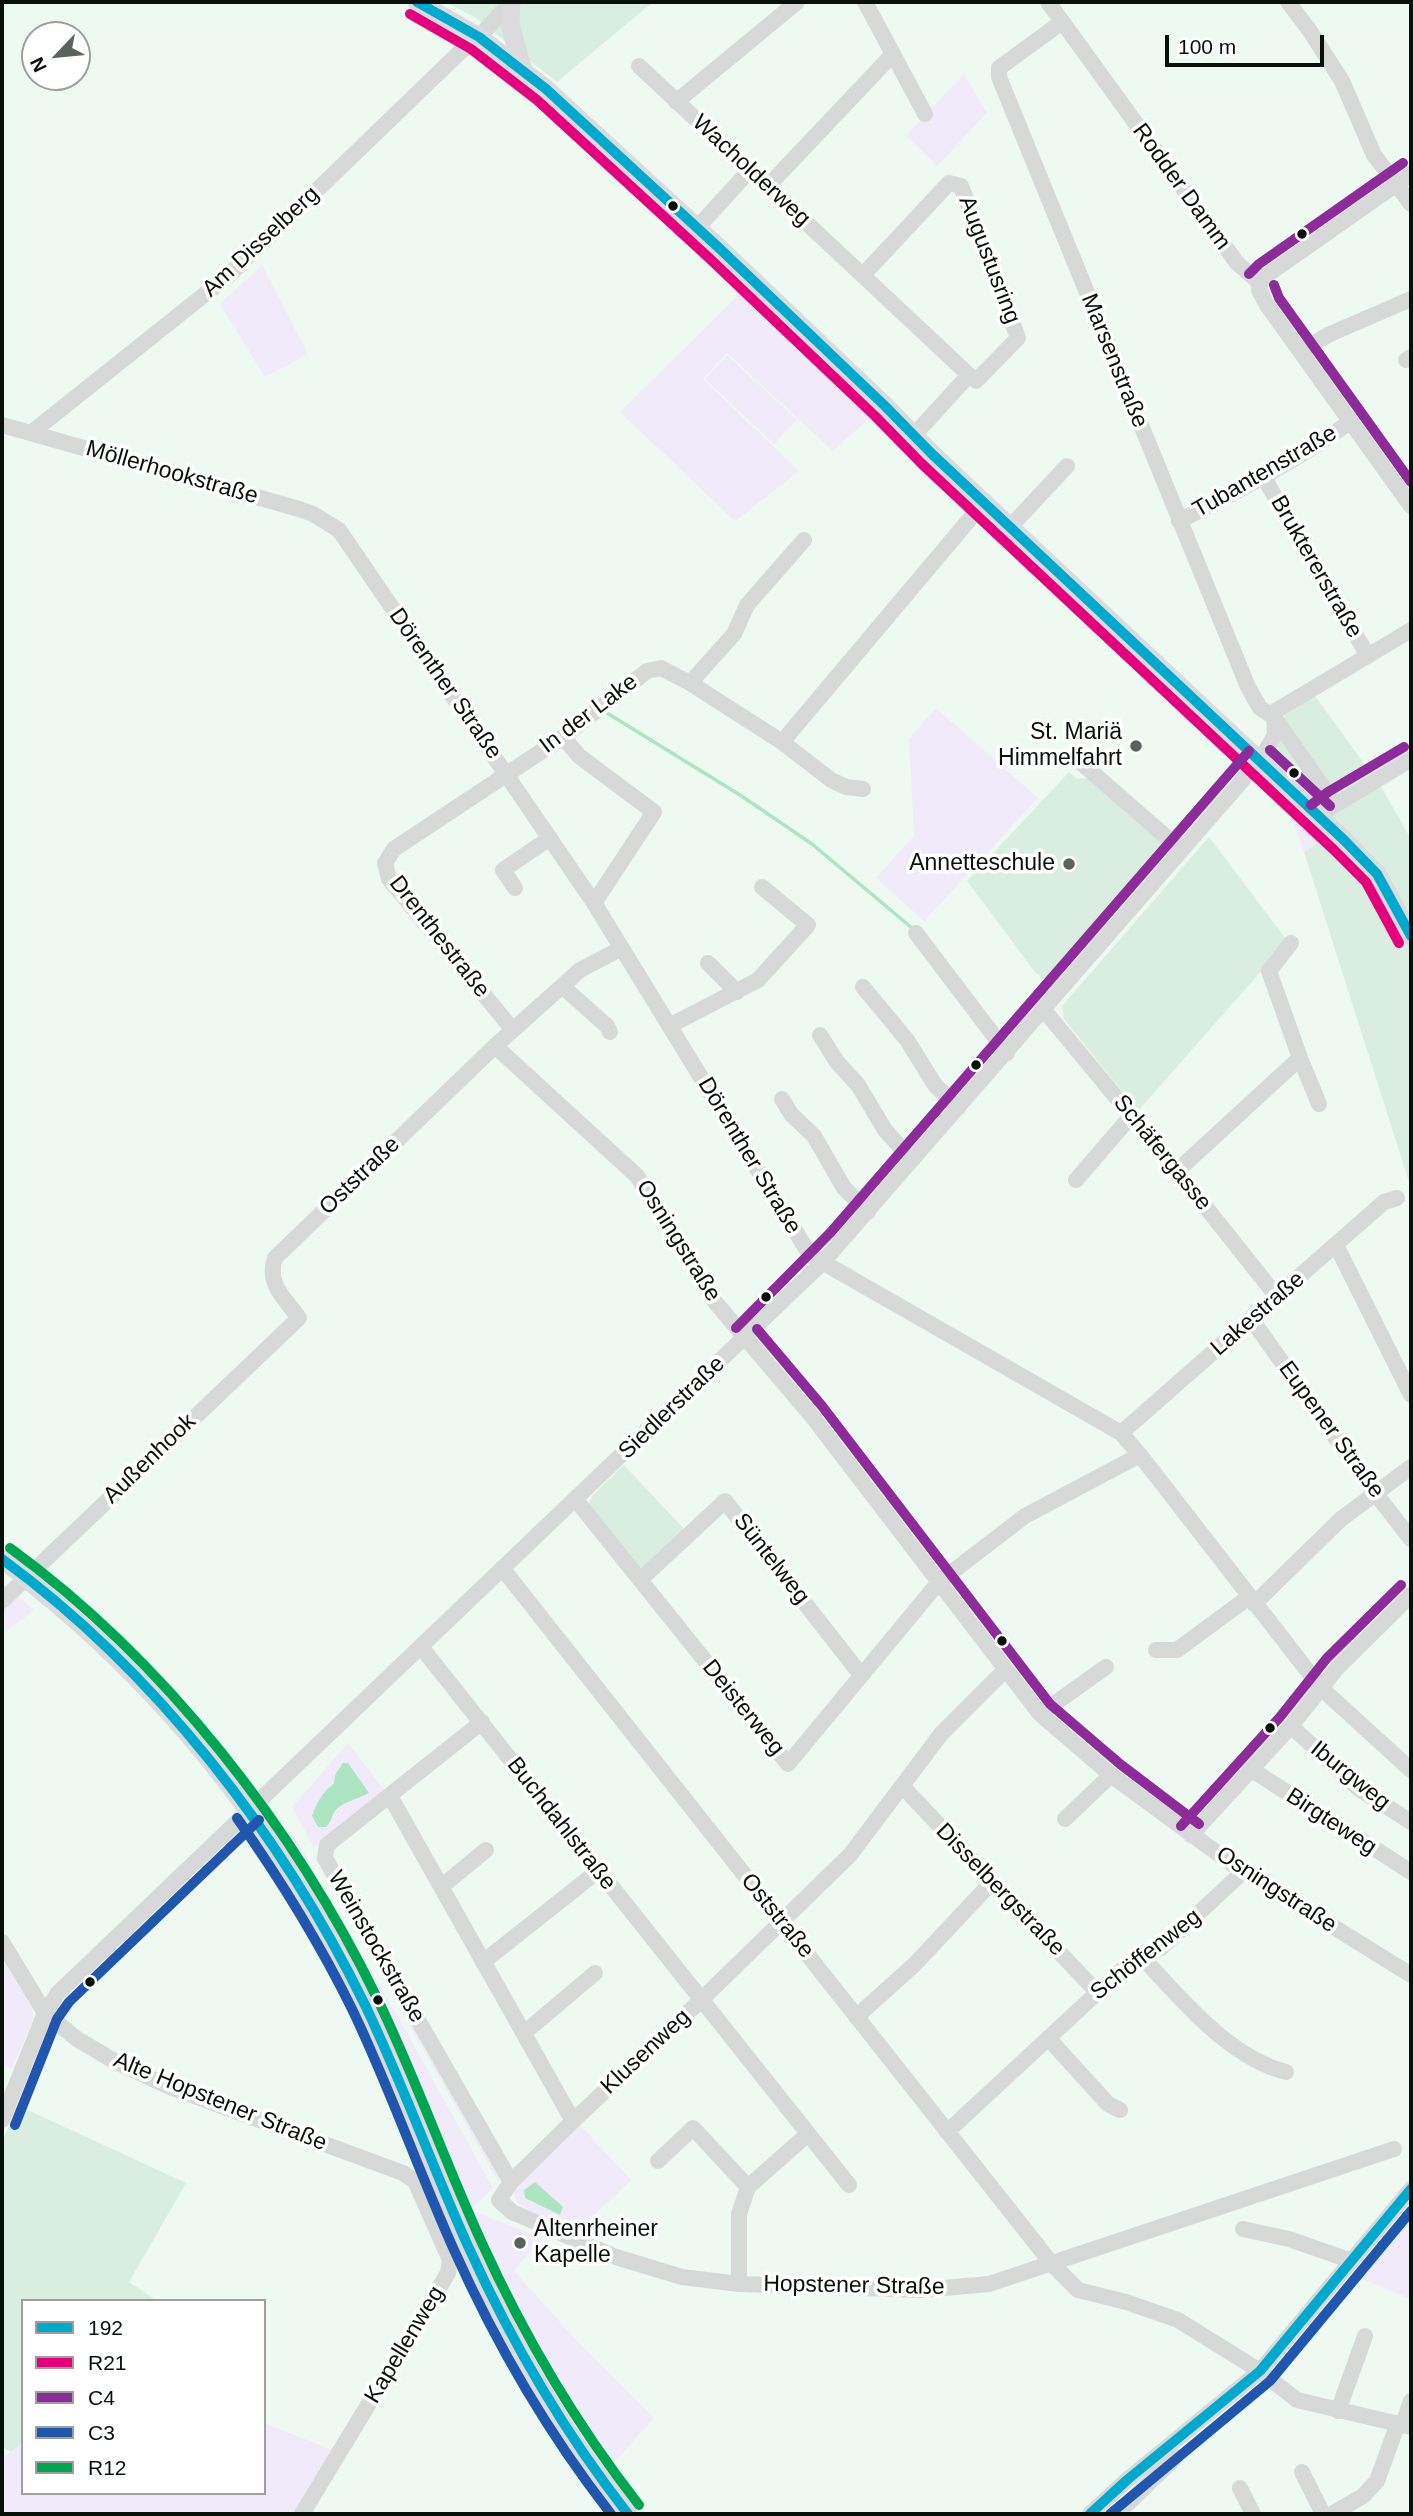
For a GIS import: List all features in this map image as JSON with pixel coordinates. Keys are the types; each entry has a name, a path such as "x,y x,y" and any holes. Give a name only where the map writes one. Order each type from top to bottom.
{"main road":[{"path":"417,2 480,37 522,68 697,228 1129,639 1320,816 1377,874 1411,936"},
{"path":"511,2 510,24 522,68"},
{"path":"2,1559 82,1625 125,1666 160,1703 249,1810 314,1910 365,2005 458,2225 515,2344 557,2416 628,2514"}],"street":[{"name":"Am Disselberg","path":"32,433 229,275 459,53 480,37 511,2"},
{"path":"676,102 797,2"},
{"path":"865,2 925,114"},
{"name":"Rodder Damm","path":"1048,2 1237,263 1260,283 1259,290 1263,299 1411,506"},
{"path":"1288,2 1342,81 1374,155 1411,204"},
{"name":"Marsenstraße","path":"1062,22 999,68 999,77 1248,687 1260,708 1274,718 1335,804"},
{"path":"768,186 893,54"},
{"name":"Wacholderweg","path":"639,66 863,275"},
{"path":"697,228 750,170"},
{"path":"1260,283 1267,275 1411,174"},
{"name":"Augustusring","path":"863,275 949,183 961,186 1018,338 976,381 969,375 915,434"},
{"path":"863,275 969,375"},
{"path":"1300,351 1330,334 1411,299"},
{"name":"Tubantenstraße","path":"1179,521 1264,478 1307,453 1350,422"},
{"name":"Möllerhookstraße","path":"2,425 299,509 339,530"},
{"path":"1011,526 1067,466"},
{"path":"1397,486 1411,477"},
{"name":"Bruktererstraße","path":"1264,478 1368,656"},
{"path":"782,742 985,501"},
{"name":"Dörenther Straße","path":"339,530 594,903 810,1255 1121,1433 1321,1688 1411,1770"},
{"path":"690,683 734,634 747,605 804,540"},
{"path":"1274,718 1277,710 1411,630"},
{"name":"In der Lake","path":"506,773 562,737 647,671 661,668 690,683 782,742 831,780 846,787 863,789"},
{"name":"Siedlerstraße","path":"2,2120 45,2013 58,1993 822,1263 1260,760 1275,735 1274,718"},
{"path":"562,737 579,756 653,812 594,903"},
{"path":"1320,816 1335,804 1411,759"},
{"path":"1078,760 1181,850"},
{"name":"Drenthestraße","path":"506,773 394,849 385,863 389,879 513,1030"},
{"path":"515,888 503,870 550,838"},
{"path":"671,1026 758,980 808,925 762,887"},
{"path":"916,933 1007,1053"},
{"path":"1292,943 1269,971 1319,1104"},
{"path":"495,1046 580,970 622,948"},
{"path":"708,963 737,992"},
{"path":"562,986 610,1031"},
{"path":"863,987 907,1040 934,1086 958,1108"},
{"name":"Schäfergasse","path":"1044,1010 1278,1298"},
{"path":"820,1035 837,1062 858,1084 885,1129 912,1160"},
{"name":"Oststraße","path":"299,1318 273,1282 270,1271 275,1258 495,1046"},
{"name":"Osningstraße","path":"495,1046 637,1175 715,1302 811,1415 1040,1714 1111,1775 1191,1835 1411,1975"},
{"path":"1177,1171 1300,1058"},
{"path":"782,1099 791,1114 814,1136 844,1188 868,1212"},
{"path":"1076,1180 1132,1115"},
{"name":"Lakestraße","path":"1121,1433 1278,1298 1384,1202 1397,1198"},
{"path":"1336,1245 1411,1395"},
{"name":"Außenhook","path":"2,1601 299,1318"},
{"name":"Eupener Straße","path":"1252,1320 1375,1493 1411,1539"},
{"path":"939,1583 1025,1516 1140,1455"},
{"path":"1156,1650 1177,1650 1251,1600 1341,1519 1411,1467"},
{"name":"Deisterweg","path":"576,1500 788,1764 939,1583"},
{"name":"Süntelweg","path":"640,1580 725,1501 861,1675"},
{"name":"Oststraße","path":"502,1568 1052,2264 1078,2290 1126,2302 1178,2320 1260,2371 1297,2400 1404,2425"},
{"path":"1191,1835 1291,1726 1337,1668 1411,1595"},
{"name":"Buchdahlstraße","path":"421,1647 849,2185"},
{"path":"1040,1714 1107,1667"},
{"name":"Klusenweg","path":"511,2182 850,1855 941,1734 1004,1670"},
{"name":"Weinstockstraße","path":"482,1722 327,1845 325,1858 511,2182"},
{"name":"Iburgweg","path":"1291,1726 1359,1789 1411,1822"},
{"name":"Birgteweg","path":"1252,1770 1411,1872"},
{"path":"1065,1819 1111,1775"},
{"name":"Disselbergstraße","path":"902,1787 1097,1992"},
{"path":"390,1796 573,2121"},
{"path":"441,1887 486,1850"},
{"path":"483,1962 598,1871"},
{"name":"Schöffenweg","path":"947,2132 1139,1954 1161,1948 1244,1871"},
{"path":"856,2017 914,1965 992,1882"},
{"name":"Alte Hopstener Straße","path":"2,1942 45,2013 77,2039 114,2061 170,2087 403,2174"},
{"path":"1139,1954 1206,2025 1265,2066 1286,2072"},
{"path":"524,2033 595,1973"},
{"path":"1048,2038 1108,2104 1120,2110"},
{"path":"658,2161 693,2128 748,2187"},
{"path":"738,2284 739,2214 748,2187 808,2134"},
{"name":"Hopstener Straße","path":"511,2182 499,2200 512,2213 616,2257 682,2277 738,2284 922,2290 989,2284 1394,2149"},
{"name":"Kapellenweg","path":"302,2514 448,2273 450,2260 422,2194 415,2182 403,2174"},
{"path":"1092,2514 1127,2480 1260,2371 1411,2189"},
{"path":"1243,2230 1289,2239 1352,2261"},
{"path":"1338,2411 1365,2336"},
{"path":"1332,2514 1363,2496 1377,2481 1404,2425 1411,2401"},
{"path":"1117,2514 1176,2457"},
{"path":"1302,2472 1323,2514"},
{"path":"1240,2488 1252,2514"}],"shaded area":[{"path":"446,2 653,2 557,82 476,18"},
{"path":"964,74 987,113 937,166 906,136"},
{"path":"262,265 308,354 265,377 220,304"},
{"path":"742,292 873,415 833,451 727,353 703,379 799,471 735,521 620,412"},
{"path":"727,355 797,420 774,444 705,379"},
{"path":"1315,696 1381,787 1411,839 1411,1188 1304,852 1324,839 1325,796 1277,749 1285,713"},
{"path":"936,708 1038,798 924,921 876,878 914,836 909,739"},
{"name":"Annetteschule","path":"1069,772 1077,779 1092,777 1169,846 1055,978 1052,986 1035,972 967,881"},
{"path":"1287,804 1324,839 1304,852"},
{"path":"1209,837 1285,938 1284,945 1138,1111 1064,1019 1062,1006"},
{"path":"624,1465 685,1530 644,1567 639,1567 589,1504 592,1496"},
{"path":"2,1583 34,1610 2,1635"},
{"path":"348,1743 386,1792 314,1848 292,1807","holes":["334,1784 354,1801 340,1807 332,1821"]},
{"path":"343,1763 348,1763 369,1793 342,1805 335,1811 326,1827 318,1827 312,1816 320,1798 334,1784 335,1775"},
{"path":"288,1831 294,1836 493,2188 470,2210 542,2238 514,2271 580,2344 654,2418 610,2467 560,2393 517,2314 338,1933 277,1834"},
{"path":"317,1855 502,2179 498,2181 314,1857"},
{"path":"2,1959 32,2008 33,2020 12,2068 2,2064"},
{"path":"17,2105 186,2183 129,2282 153,2299 21,2299 21,2444 11,2452 2,2447 2,2143"},
{"path":"580,2125 631,2180 580,2229 521,2206 515,2198 516,2186","holes":["535,2182 562,2207 560,2215 525,2198"]},
{"path":"535,2182 563,2207 560,2215 525,2198 524,2190"},
{"path":"1411,2212 1411,2299 1357,2277 1364,2272"},
{"path":"266,2424 340,2453 302,2514 2,2514 2,2459 21,2444 21,2495 266,2495"}],"waterway":[{"path":"607,713 740,795 812,844 912,928"}],"transit line":[{"name":"192","path":"417,2 479,37 546,89 718,247 932,454 1344,840 1377,874 1411,936"},
{"name":"R21","path":"410,14 471,49 537,100 708,257 922,464 1334,850 1366,882 1399,943"},
{"name":"C4","path":"1249,274 1259,264 1403,163"},
{"name":"C4","path":"1274,285 1279,298 1411,482"},
{"name":"C4","path":"1311,805 1404,747"},
{"name":"C4","path":"1270,750 1330,806"},
{"name":"C4","path":"736,1328 831,1232 1249,751"},
{"name":"C4","path":"757,1329 822,1406 1050,1704 1120,1764 1199,1824"},
{"name":"R12","path":"10,1548 67,1593 121,1642 173,1695 266,1811 307,1873 345,1936 378,2000 468,2211 515,2311 552,2378 593,2443 639,2505"},
{"name":"192","path":"2,1559 58,1603 112,1652 162,1705 210,1760 295,1879 365,2005 468,2246 520,2351 560,2418 628,2514"},
{"name":"C4","path":"1181,1826 1280,1717 1327,1658 1401,1585"},
{"name":"C3","path":"237,1818 298,1911 352,2009 454,2250 505,2353 565,2451 611,2514"},
{"name":"C3","path":"15,2125 57,2019 69,2002 259,1820"},
{"name":"192","path":"1090,2514 1127,2480 1260,2371 1411,2189"},
{"name":"C3","path":"1110,2514 1270,2381 1411,2211"}],"place":[{"name":"St. Mariä Himmelfahrt","path":"1136,746"},
{"name":"Annetteschule","path":"1069,864"},
{"name":"Altenrheiner Kapelle","path":"520,2243"}]}
